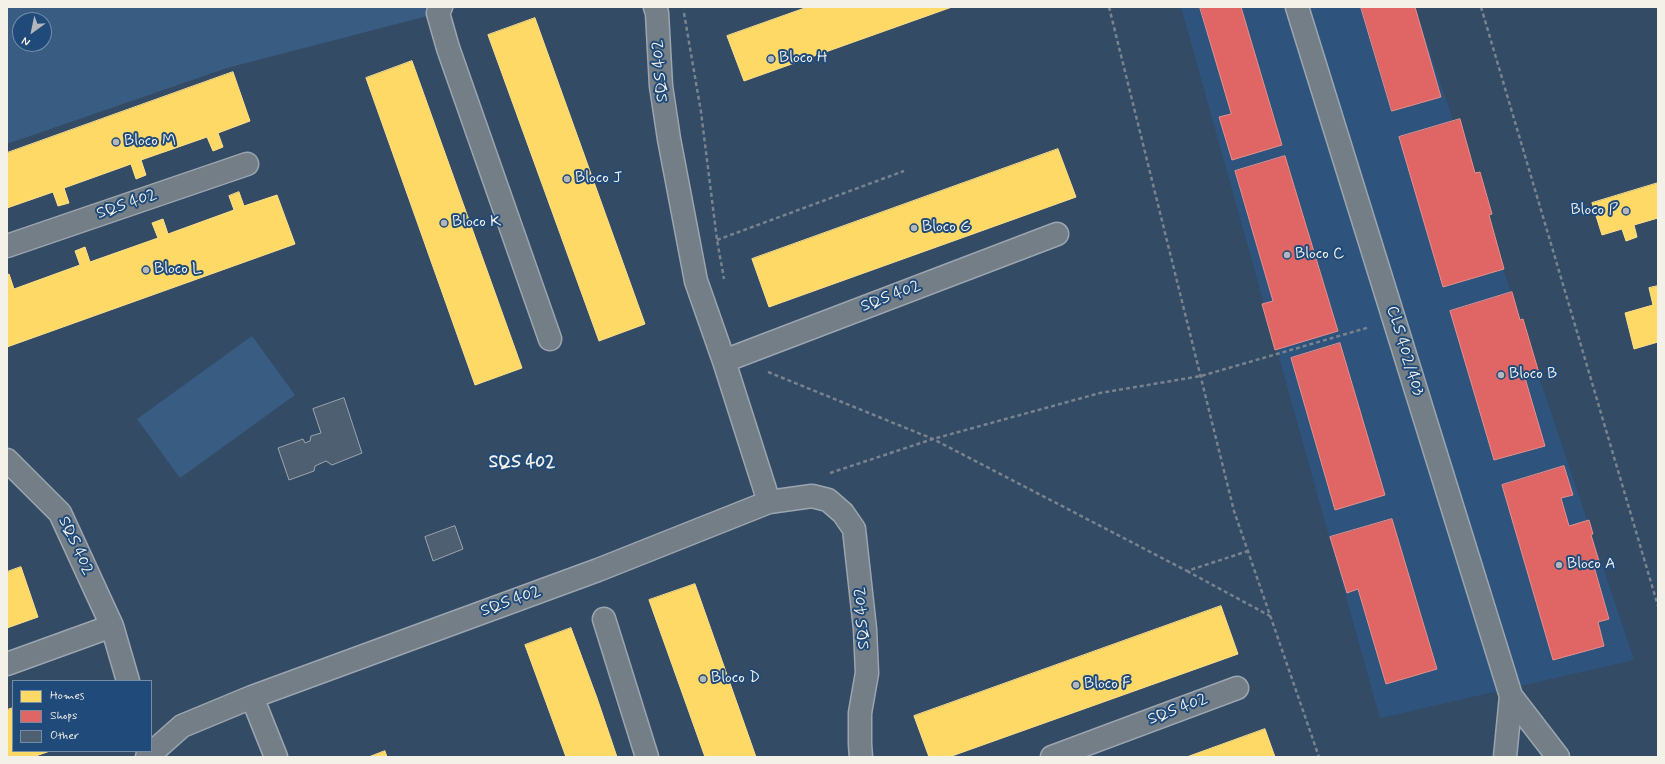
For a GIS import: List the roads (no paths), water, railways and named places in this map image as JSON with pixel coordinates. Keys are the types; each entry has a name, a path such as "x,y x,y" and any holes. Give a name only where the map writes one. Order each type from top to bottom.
{"street":[{"path":"441,7 438,13 448,48 550,339"},
{"name":"CLS 402/403","path":"1297,7 1511,696 1558,757"},
{"name":"SQS 402","path":"662,9 661,86 669,139 695,274 733,358 769,502"},
{"name":"SQS 402","path":"7,246 247,164"},
{"name":"SQS 402","path":"733,358 1057,234"},
{"name":"SQS 402","path":"7,460 60,512 112,626 128,680"},
{"name":"SQS 402","path":"152,751 182,726 252,697 598,570 769,502 812,496 828,500 844,513 854,529 865,629 867,673 860,713 861,757"},
{"path":"604,619 647,757"},
{"path":"7,664 112,626"},
{"name":"SQS 402","path":"1052,757 1237,688"},
{"name":"CLS 402/403","path":"1505,757 1511,696"},
{"path":"252,697 276,757"}],"place":[{"name":"Bloco H","path":"771,59"},
{"name":"Bloco M","path":"116,142"},
{"name":"Bloco J","path":"567,179"},
{"name":"Bloco P","path":"1626,211"},
{"name":"Bloco K","path":"444,223"},
{"name":"Bloco G","path":"914,228"},
{"name":"Bloco C","path":"1287,255"},
{"name":"Bloco L","path":"146,270"},
{"name":"Bloco B","path":"1501,375"},
{"name":"Bloco A","path":"1559,565"},
{"name":"Bloco D","path":"703,679"},
{"name":"Bloco F","path":"1076,685"}],"district":[{"name":"SQS 402","path":"522,463"}]}
